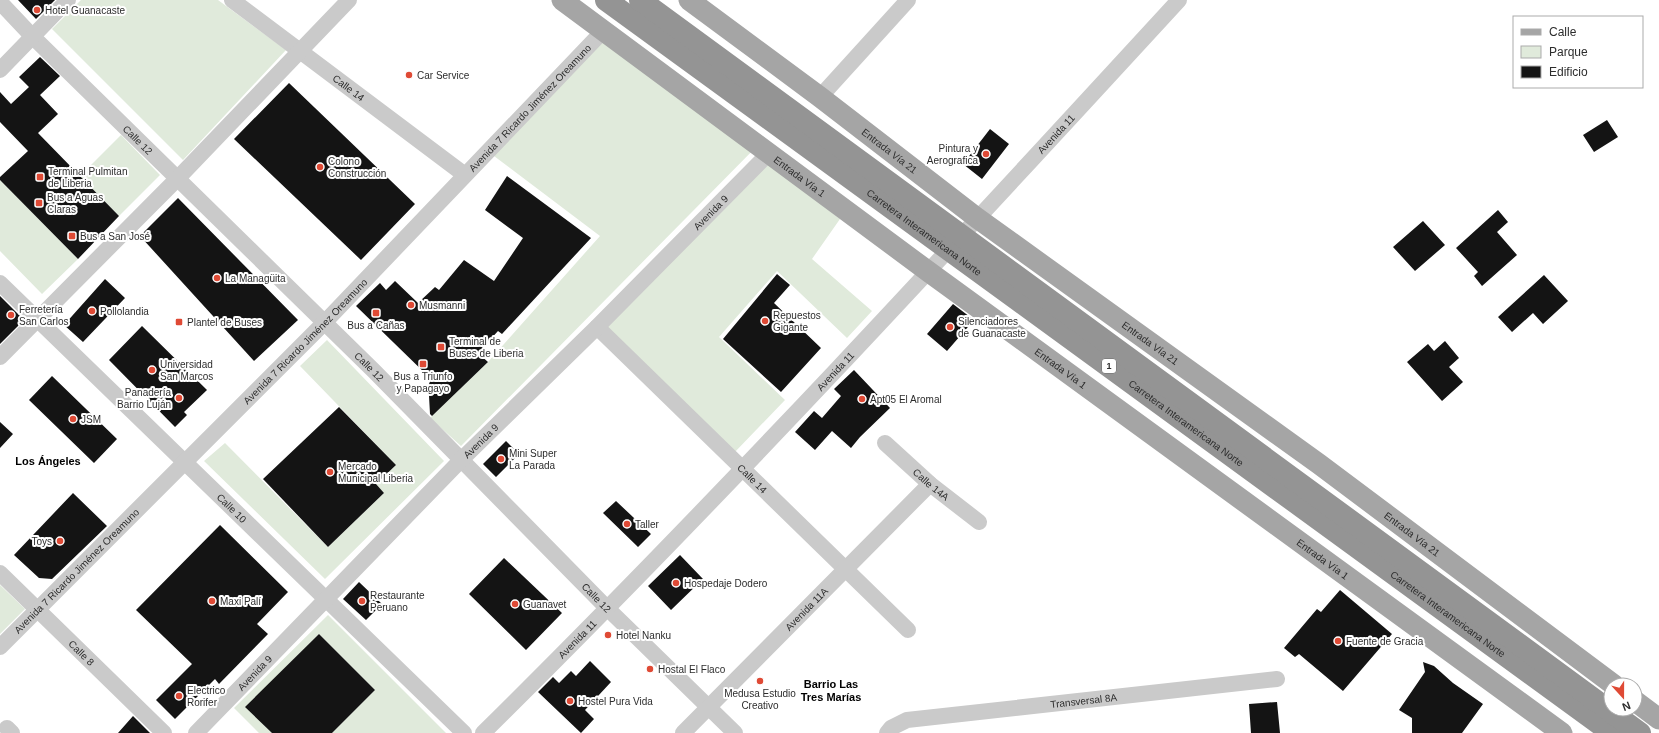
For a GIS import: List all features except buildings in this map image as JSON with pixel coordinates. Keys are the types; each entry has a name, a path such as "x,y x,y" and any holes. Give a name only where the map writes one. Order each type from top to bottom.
{"highway":[{"name":"Carretera Interamericana Norte","path":"606,0 1612,733"},
{"name":"Carretera Interamericana Norte","path":"640,0 1640,733"}],"main road":[{"name":"Entrada Vía 1","path":"562,0 929,272 1562,733"},
{"name":"Entrada Vía 21","path":"688,0 820,97 977,218 1319,464 1603,677"},
{"path":"1643,707 1659,719"}],"street":[{"path":"0,70 68,0"},
{"name":"Calle 14","path":"232,0 465,175"},
{"path":"0,357 178,178 349,0"},
{"path":"820,97 908,0"},
{"name":"Avenida 11","path":"483,733 608,609 929,272 1178,0"},
{"name":"Calle 12","path":"0,2 32,36 462,459 608,609 735,733"},
{"name":"Avenida 7 Ricardo Jiménez Oreamuno","path":"0,647 36,609 324,323 604,30"},
{"name":"Avenida 9","path":"196,733 462,459 597,328 769,153"},
{"name":"Calle 10","path":"0,283 464,733"},
{"name":"Calle 14","path":"597,328 908,630"},
{"name":"Calle 14A","path":"885,443 930,484 979,522"},
{"name":"Avenida 11A","path":"683,733 930,484"},
{"name":"Calle 8","path":"0,573 164,733"},
{"name":"Transversal 8A","path":"889,731 907,720 1277,679"}],"green space":[{"path":"81,0 218,0 286,50 183,160 52,29"},
{"path":"612,31 765,138 461,446 430,418 488,362 600,236 494,156"},
{"path":"121,135 160,175 119,216 80,176"},
{"path":"769,163 840,219 812,259 872,311 847,338 777,271 719,337 785,400 734,453 606,328"},
{"path":"0,180 78,259 42,294 0,251"},
{"path":"327,340 444,461 325,579 204,461 225,443 328,547 384,493 376,484 396,465 300,366"},
{"path":"0,585 25,609 0,634"},
{"path":"328,615 446,733 332,733 375,690 319,634 246,707 272,733 259,733 234,708"}],"place":[{"name":"Hotel Guanacaste","path":"37,10"},
{"name":"Car Service","path":"409,75"},
{"name":"Pintura y Aerografica","path":"986,154"},
{"name":"Colono Construcción","path":"320,167"},
{"name":"Terminal Pulmitan de Liberia","path":"40,177"},
{"name":"Bus a Aguas Claras","path":"39,203"},
{"name":"Bus a San José","path":"72,236"},
{"name":"La Managüita","path":"217,278"},
{"name":"Musmanni","path":"411,305"},
{"name":"Pollolandia","path":"92,311"},
{"name":"Bus a Cañas","path":"376,313"},
{"name":"Ferretería San Carlos","path":"11,315"},
{"name":"Repuestos Gigante","path":"765,321"},
{"name":"Plantel de Buses","path":"179,322"},
{"name":"Silenciadores de Guanacaste","path":"950,327"},
{"name":"Terminal de Buses de Liberia","path":"441,347"},
{"name":"Bus a Triunfo y Papagayo","path":"423,364"},
{"name":"Universidad San Marcos","path":"152,370"},
{"name":"Panadería Barrio Luján","path":"179,398"},
{"name":"Apt05 El Aromal","path":"862,399"},
{"name":"JSM","path":"73,419"},
{"name":"Mini Super La Parada","path":"501,459"},
{"name":"Mercado Municipal Liberia","path":"330,472"},
{"name":"Taller","path":"627,524"},
{"name":"Toys","path":"60,541"},
{"name":"Hospedaje Dodero","path":"676,583"},
{"name":"Maxi Palí","path":"212,601"},
{"name":"Restaurante Peruano","path":"362,601"},
{"name":"Guanavet","path":"515,604"},
{"name":"Hotel Nanku","path":"608,635"},
{"name":"Fuente de Gracia","path":"1338,641"},
{"name":"Hostal El Flaco","path":"650,669"},
{"name":"Medusa Estudio Creativo","path":"760,681"},
{"name":"Electrico Rorifer","path":"179,696"},
{"name":"Hostel Pura Vida","path":"570,701"}],"district":[{"name":"Los Ángeles","path":"48,461"},
{"name":"Barrio Las Tres Marías","path":"831,690"}]}
